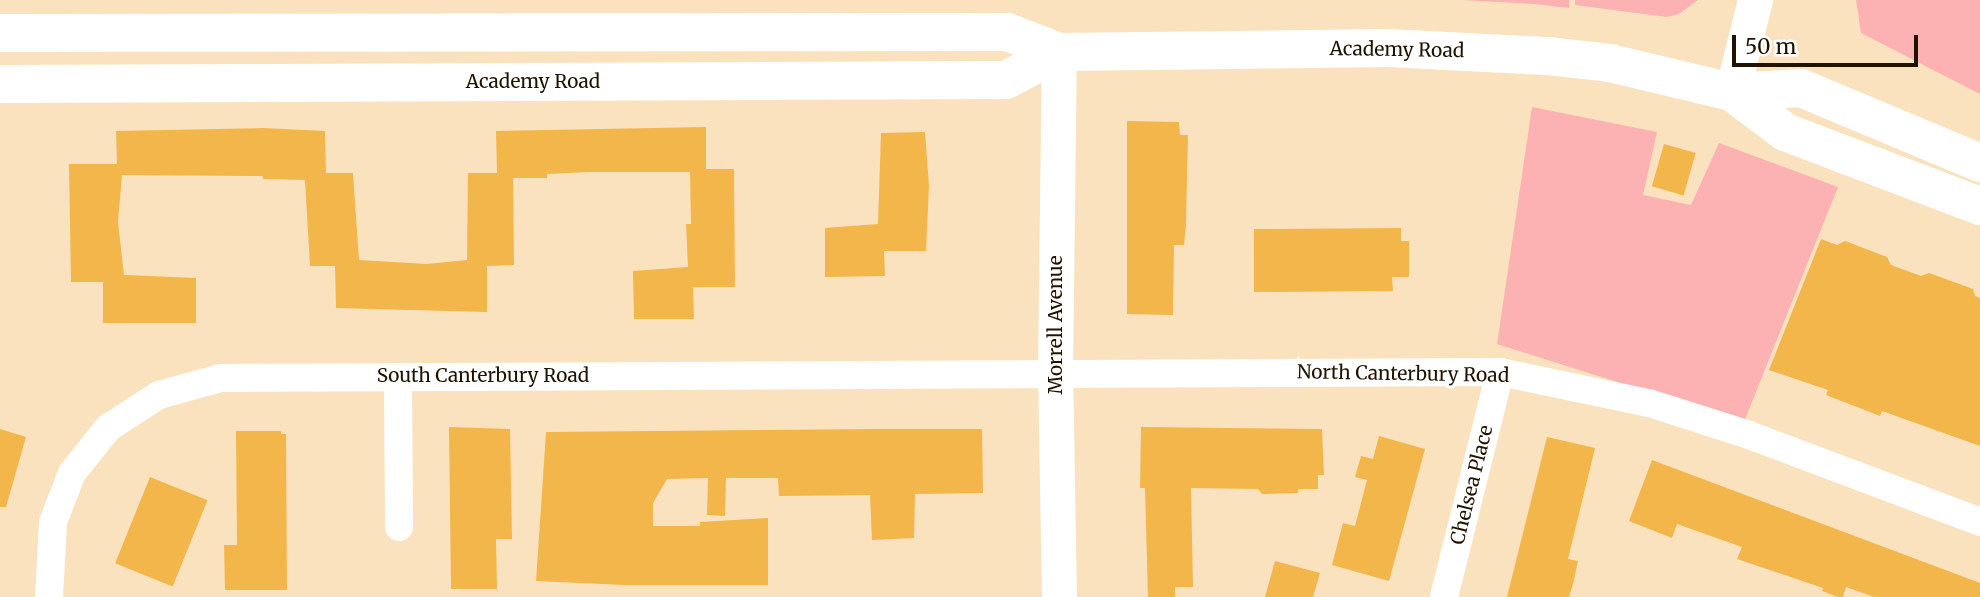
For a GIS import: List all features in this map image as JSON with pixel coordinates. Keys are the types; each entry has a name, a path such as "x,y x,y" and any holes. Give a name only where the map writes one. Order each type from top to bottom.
{"main road":[{"name":"Academy Road","path":"0,33 1007,33 1059,52 1452,50 1610,63 1732,92 1801,88 1980,163"},
{"name":"Academy Road","path":"0,85 1006,80 1059,52"},
{"name":"Academy Road","path":"1732,92 1785,132 1980,206"}],"street":[{"path":"1732,92 1755,0"},
{"name":"Morrell Avenue","path":"1059,52 1055,373 1059,597"},
{"name":"North Canterbury Road","path":"1055,373 1500,372 1649,403 1748,435 1980,522"},
{"name":"Chelsea Place","path":"1444,597 1500,372"},
{"name":"South Canterbury Road","path":"49,597 53,522 72,473 108,428 159,395 221,378 1055,373"},
{"path":"398,377 399,527"}],"shaded area":[{"path":"1461,0 1569,0 1569,8 1535,4"},
{"path":"1575,0 1698,0 1679,14 1667,17 1575,5"},
{"path":"1856,0 1980,0 1980,94 1861,33"},
{"path":"1532,107 1657,132 1643,195 1691,205 1719,143 1838,187 1744,422 1497,344"}],"building":[{"path":"1127,121 1179,122 1180,135 1188,135 1186,224 1184,245 1174,245 1173,315 1127,314"},
{"path":"706,127 706,169 734,169 735,287 693,287 694,319 634,319 633,271 688,267 686,224 691,224 690,172 589,172 547,174 547,178 513,178 514,265 487,266 487,312 336,308 335,266 310,266 305,180 263,179 263,176 122,175 118,222 124,275 196,278 196,323 103,323 103,282 71,282 69,164 117,164 116,131 263,128 325,131 326,173 353,173 359,260 427,264 467,260 468,173 497,173 496,131"},
{"path":"925,132 929,186 926,251 884,251 885,276 825,277 825,228 878,224 881,133"},
{"path":"1664,144 1696,153 1684,195 1652,186"},
{"path":"1401,228 1401,241 1409,241 1409,277 1392,277 1393,291 1254,292 1254,229"},
{"path":"1821,239 1837,245 1845,241 1887,257 1891,265 1921,276 1929,273 1973,289 1975,296 1980,298 1980,446 1882,411 1880,416 1826,395 1828,390 1769,370"},
{"path":"449,427 510,429 512,539 496,539 497,589 451,589"},
{"path":"1141,427 1322,429 1324,475 1318,475 1318,489 1298,489 1298,493 1262,494 1258,489 1191,488 1193,587 1175,587 1175,597 1148,597 1145,488 1140,488"},
{"path":"0,429 26,437 6,507 0,507"},
{"path":"982,429 983,493 915,494 914,538 872,540 870,495 779,496 778,478 726,478 725,516 707,515 708,478 667,479 653,503 653,526 700,526 700,522 768,518 768,585 624,585 536,581 546,432"},
{"path":"236,431 281,431 281,434 286,434 287,590 225,590 224,545 237,545"},
{"path":"1379,436 1425,449 1389,581 1332,565 1343,523 1355,526 1367,480 1355,477 1361,456 1373,459"},
{"path":"1547,437 1595,448 1568,559 1578,561 1573,584 1569,597 1507,597"},
{"path":"1652,460 1980,583 1980,597 1874,597 1846,587 1843,597 1838,597 1822,591 1823,588 1737,559 1742,547 1677,524 1672,538 1629,521"},
{"path":"150,477 207,500 173,586 115,563"},
{"path":"1275,561 1320,573 1313,597 1265,597"}]}
